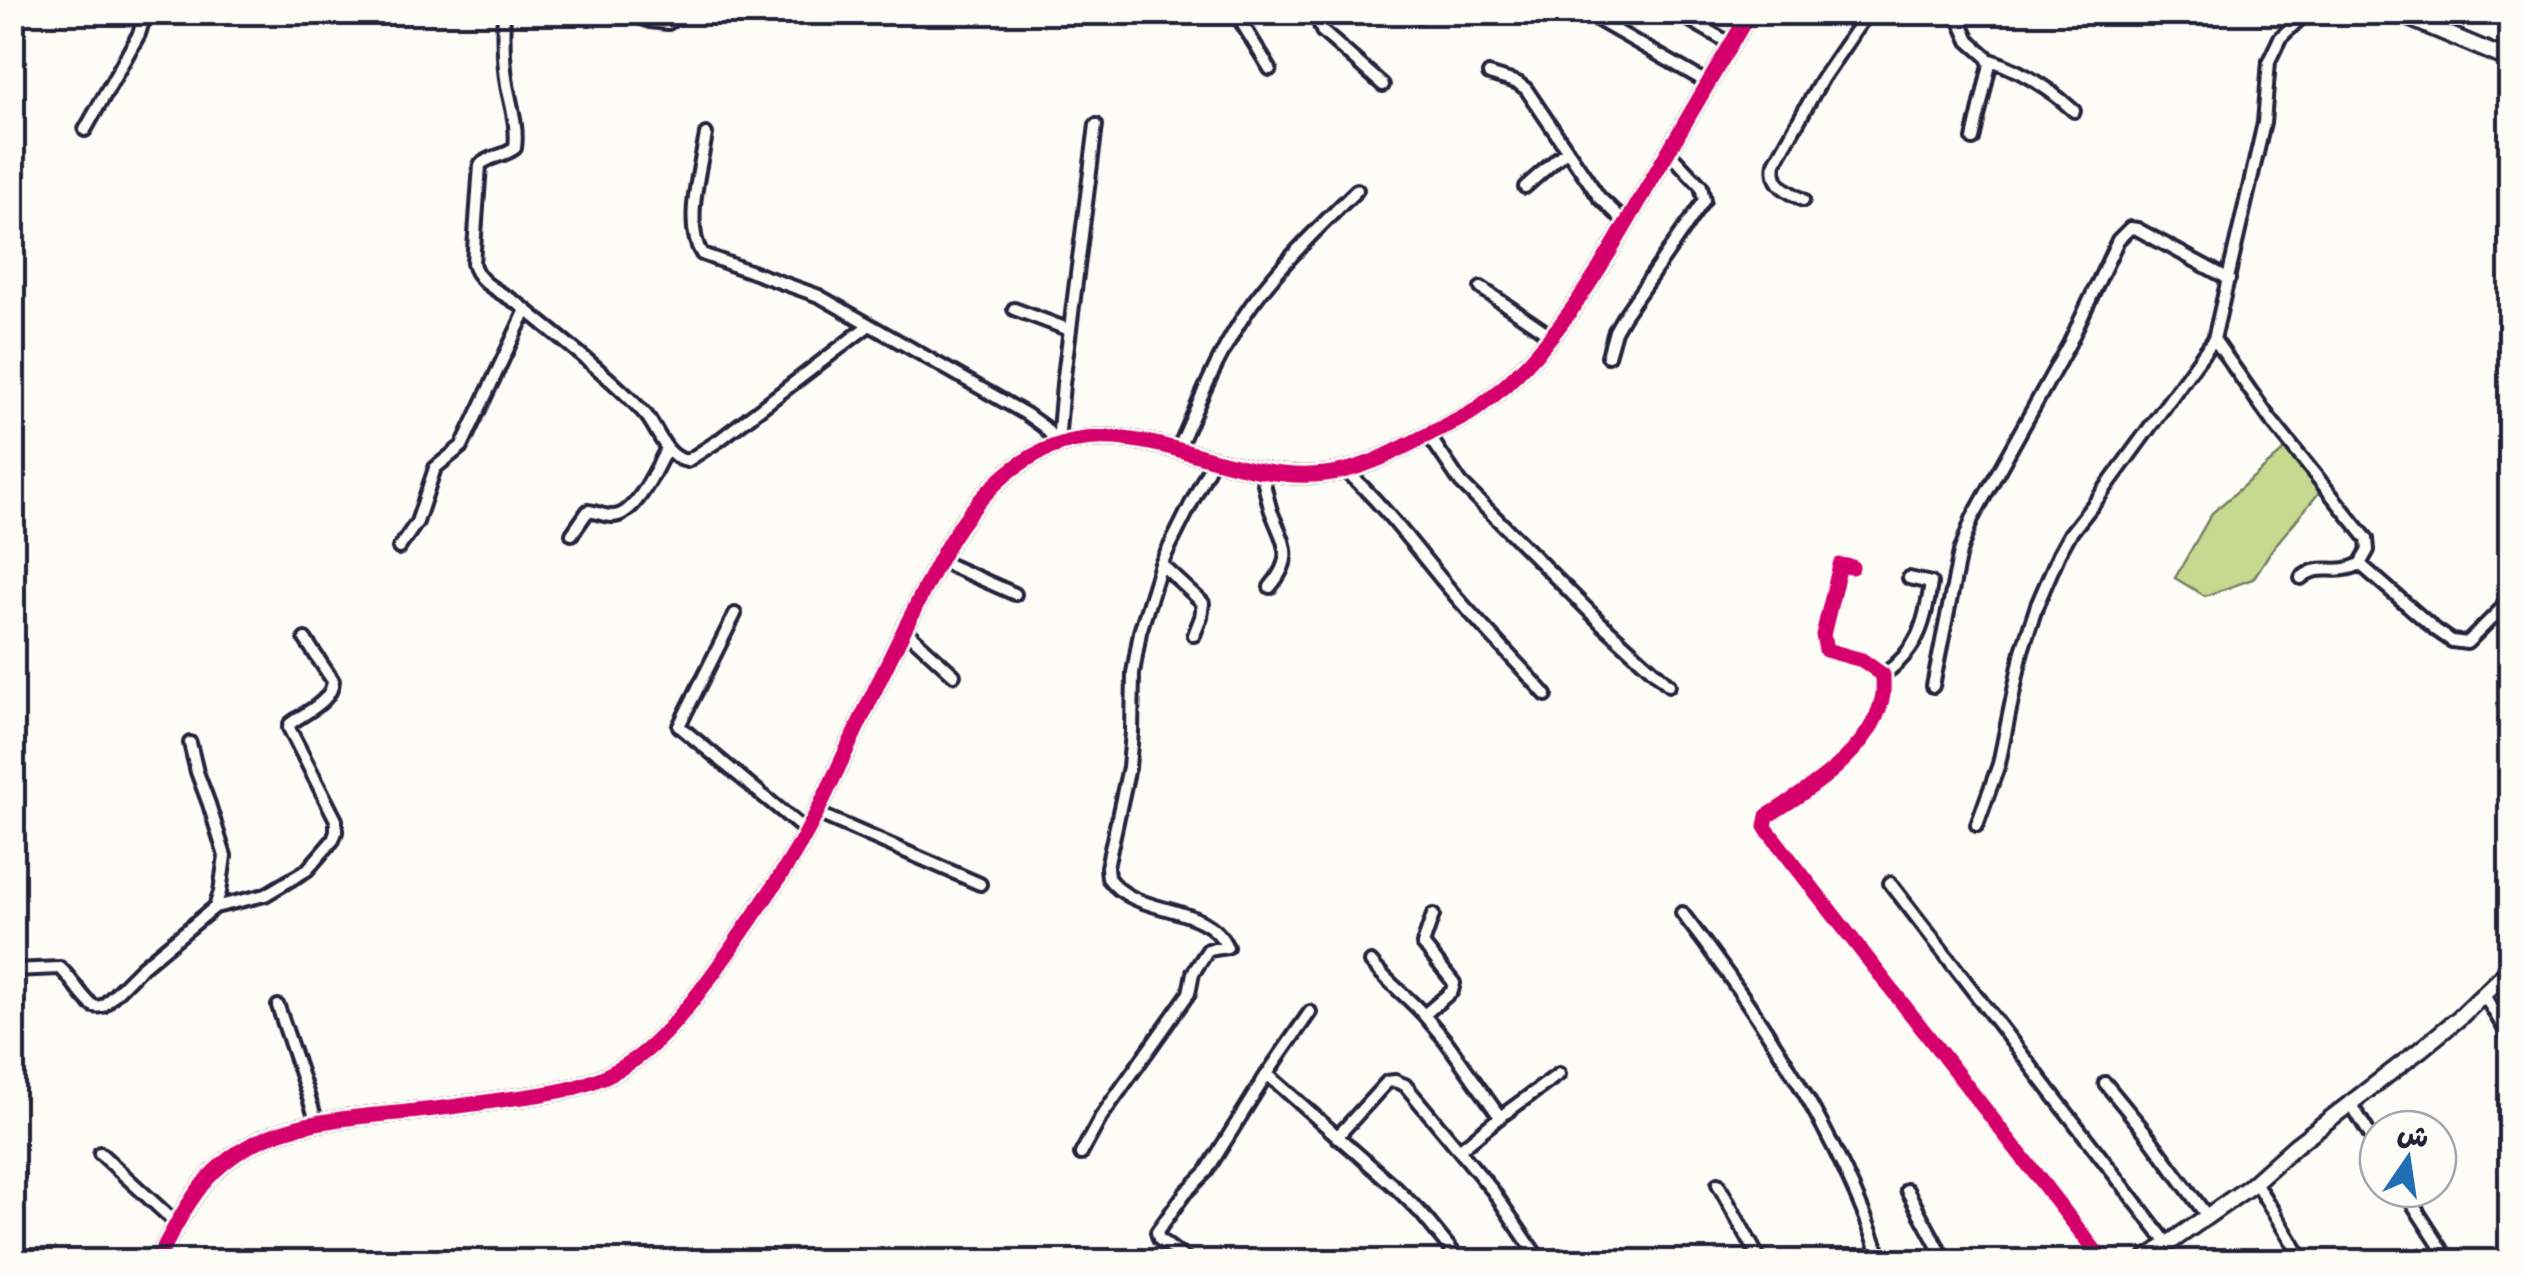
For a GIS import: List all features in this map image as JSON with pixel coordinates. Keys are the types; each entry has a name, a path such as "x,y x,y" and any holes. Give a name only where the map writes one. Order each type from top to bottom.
{"street":[{"path":"85,130 139,34 146,12"},
{"path":"504,12 506,82 517,134 515,148 508,154 484,160 480,165 475,273 482,282 516,300 627,395 678,459 687,461 698,456 868,326"},
{"path":"626,12 668,24 679,12"},
{"path":"1236,12 1270,69"},
{"path":"1320,12 1322,31 1383,85"},
{"path":"1584,12 1708,84"},
{"path":"1676,12 1731,44"},
{"path":"156,1262 202,1185 243,1149 269,1135 317,1122 559,1092 611,1075 641,1056 710,979 789,864 938,560 966,516 1005,475 1029,457 1058,443 1106,438 1147,442 1261,470 1313,475 1346,471 1384,458 1475,411 1518,372 1588,288 1750,12"},
{"path":"1803,200 1780,186 1774,176 1775,163 1822,79 1868,12"},
{"path":"1956,12 1969,41 1988,59 2040,83 2074,111"},
{"path":"1977,825 1995,780 2022,651 2059,554 2214,339 2264,123 2268,61 2280,38 2307,12"},
{"path":"2395,12 2510,60"},
{"path":"1973,139 1989,70 1988,59"},
{"path":"1489,74 1526,89 1599,197 1626,222"},
{"path":"1058,443 1096,125"},
{"path":"706,134 694,207 696,244 702,254 819,296 1026,414 1058,443"},
{"path":"1525,187 1567,150"},
{"path":"1608,356 1623,317 1704,200 1701,186 1668,151"},
{"path":"1178,450 1208,379 1252,305 1305,240 1357,190"},
{"path":"1934,686 1960,552 1972,519 2054,372 2118,240 2130,228 2138,229 2229,280"},
{"path":"1481,288 1550,335"},
{"path":"1014,309 1070,330"},
{"path":"399,548 417,522 436,468 462,446 526,310"},
{"path":"2214,339 2270,418 2367,539 2368,550 2360,564 2341,571 2316,568 2301,578"},
{"path":"1428,434 1461,483 1669,685"},
{"path":"572,534 588,512 610,516 628,510 667,448"},
{"path":"1081,1154 1101,1117 1189,993 1193,973 1208,950 1227,947 1219,933 1203,922 1124,894 1108,878 1128,767 1133,674 1140,632 1161,564 1214,458"},
{"path":"1261,470 1270,508 1286,545 1284,571 1270,587"},
{"path":"1346,471 1376,498 1456,597 1546,695"},
{"path":"938,560 1015,594"},
{"path":"1161,564 1203,603 1194,635"},
{"path":"2360,564 2426,622 2460,643 2473,640 2510,594"},
{"path":"1852,567 1840,565 1824,635 1826,650 1862,660 1882,675"},
{"path":"1882,675 1899,664 1919,637 1931,583 1909,578"},
{"path":"735,614 679,726 807,832"},
{"path":"904,629 954,675"},
{"path":"12,970 60,968 94,1006 103,1006 141,968 215,906 265,895 307,870 334,840 336,820 289,728 334,689 333,681 305,639"},
{"path":"1882,675 1883,698 1871,725 1849,756 1824,779 1767,816 1765,827 2104,1262"},
{"path":"190,743 224,856 215,906"},
{"path":"817,813 980,884"},
{"path":"1890,883 2168,1243"},
{"path":"1682,913 1772,1039 1796,1080 1859,1202 1882,1262"},
{"path":"1424,1015 1452,992 1454,983 1423,944 1433,915"},
{"path":"1370,962 1424,1015 1500,1117"},
{"path":"2142,1262 2255,1182 2296,1145 2420,1050 2510,969"},
{"path":"2484,995 2510,1038"},
{"path":"278,1006 317,1122"},
{"path":"1189,1262 1159,1240 1157,1232 1206,1172 1310,1012"},
{"path":"1267,1074 1409,1201 1461,1262"},
{"path":"1459,1150 1559,1074"},
{"path":"1337,1137 1387,1082 1410,1090 1493,1191 1541,1262"},
{"path":"2105,1083 2207,1216"},
{"path":"2350,1102 2358,1115"},
{"path":"100,1153 177,1224"},
{"path":"2255,1182 2304,1262"},
{"path":"1718,1184 1762,1262"},
{"path":"1907,1190 1946,1262"},
{"path":"2416,1209 2450,1262"}],"green space":[{"path":"2288,447 2323,488 2273,548 2253,579 2205,596 2175,578 2212,513"}],"cycle path":[{"path":"156,1262 202,1185 223,1164 270,1136 323,1122 558,1091 604,1077 647,1050 710,978 799,845 930,578 961,525 1003,477 1043,451 1082,439 1122,439 1242,467 1283,474 1325,474 1379,459 1478,408 1534,357 1580,297 1750,12"},
{"path":"1852,567 1840,565 1823,635 1826,650 1862,660 1883,675 1876,718 1852,752 1819,781 1767,816 1765,827 2104,1262"}]}
